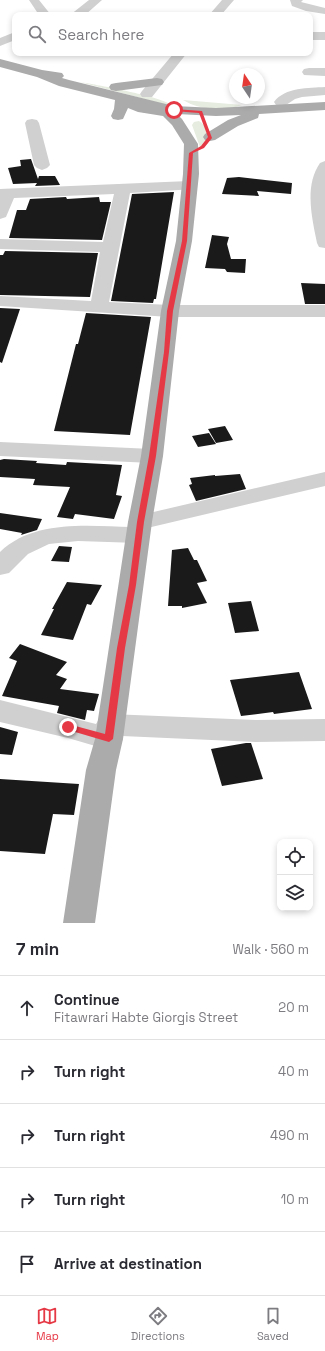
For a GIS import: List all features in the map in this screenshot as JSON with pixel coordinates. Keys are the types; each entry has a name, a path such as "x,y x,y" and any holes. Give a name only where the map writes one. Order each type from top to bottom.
{"main road":[{"path":"0,63 42,74 64,83 121,95 174,110 200,112 325,100"},
{"path":"121,95 143,85 157,82"},
{"path":"121,95 272,105 325,106"},
{"path":"118,116 122,109 121,95"},
{"path":"79,923 101,770 109,732 132,585 139,528 152,456 170,311 184,241 191,153 191,144 182,128 171,116 167,113 143,109 131,104 121,95"},
{"path":"152,96 200,112"},
{"path":"191,153 202,147 210,138 233,123 272,105"},
{"path":"200,112 210,138"}],"street":[{"path":"82,12 96,0"},
{"path":"218,12 228,0"},
{"path":"297,0 295,1 296,4 306,8 325,11"},
{"path":"34,1 43,12"},
{"path":"313,36 325,36"},
{"path":"0,42 12,37"},
{"path":"152,96 157,82 179,56"},
{"path":"309,72 325,72"},
{"path":"272,105 287,96 301,92 325,91"},
{"path":"32,123 42,165"},
{"path":"325,166 320,176 319,183 325,243"},
{"path":"0,214 3,194 189,186"},
{"path":"99,306 123,189"},
{"path":"0,244 110,247"},
{"path":"0,301 170,311 325,311"},
{"path":"0,449 152,456"},
{"path":"0,567 20,548 33,541 51,536 139,528 324,482"},
{"path":"0,711 68,727 109,732 325,730"}],"shaded area":[{"path":"80,82 145,95 169,103 175,107"},
{"path":"183,100 242,105 227,109 212,109"},
{"path":"199,121 205,128 208,136 208,143 203,148 200,147 192,125 194,122"}],"building":[{"path":"31,159 38,179 39,176 55,176 60,185 35,186 37,183 13,184 8,168 21,166 20,160"},
{"path":"239,177 292,183 291,194 257,191 259,196 222,194 227,178"},
{"path":"174,192 156,299 154,299 153,303 111,301 132,194"},
{"path":"66,197 67,199 99,197 100,202 111,202 102,240 9,238 17,210 26,210 30,199"},
{"path":"212,235 229,237 227,244 231,259 246,259 245,273 227,272 225,269 205,268"},
{"path":"5,251 98,253 90,297 0,295 0,255 3,255"},
{"path":"301,283 325,284 325,304 305,304"},
{"path":"0,308 20,309 2,363 0,362"},
{"path":"86,313 151,317 130,435 54,431 76,344 78,344"},
{"path":"225,426 233,440 216,443 208,429"},
{"path":"209,433 216,444 198,447 192,436"},
{"path":"4,459 66,465 67,462 122,465 116,495 122,496 114,519 75,514 73,519 57,517 70,487 33,485 35,479 0,477 0,460"},
{"path":"240,474 246,489 196,501 189,485 192,484 190,478"},
{"path":"0,513 42,519 37,530 21,535 22,533 0,529"},
{"path":"59,546 72,547 69,562 51,561"},
{"path":"188,548 194,560 197,560 207,581 197,583 207,603 182,608 182,606 168,606 172,550"},
{"path":"67,582 102,585 91,605 87,604 73,640 41,635 54,609 52,609"},
{"path":"251,601 259,631 235,633 228,603"},
{"path":"20,644 67,662 56,675 67,679 60,689 99,694 94,711 87,710 85,720 57,713 59,706 2,696 17,661 9,658"},
{"path":"299,672 312,709 274,714 273,712 241,716 230,680"},
{"path":"0,727 18,732 12,755 0,754"},
{"path":"251,743 263,779 222,786 211,749"},
{"path":"0,779 79,784 74,815 53,814 45,854 0,851"}],"route":[{"path":"68,727 109,739 140,522 152,456 170,311 184,241 191,153 202,147 210,138 200,112 174,110"}]}
